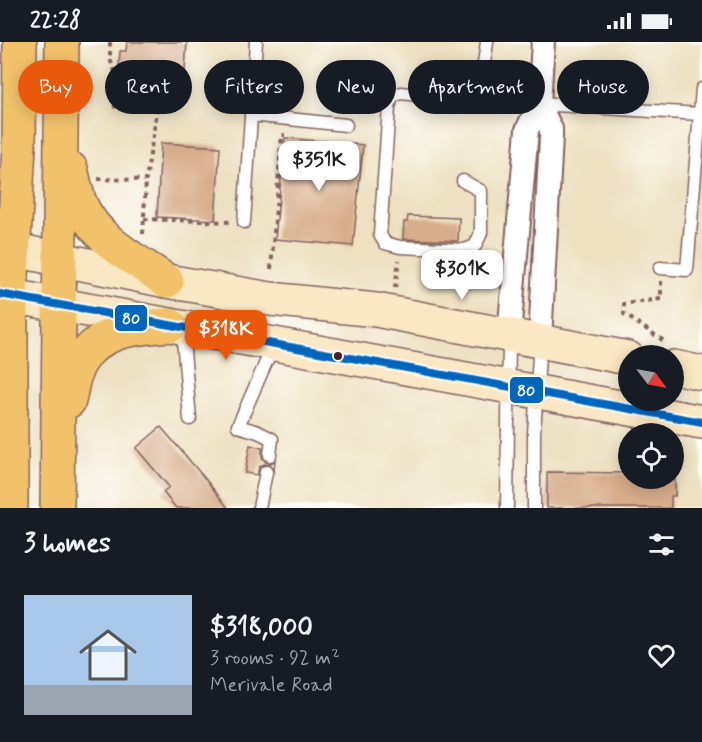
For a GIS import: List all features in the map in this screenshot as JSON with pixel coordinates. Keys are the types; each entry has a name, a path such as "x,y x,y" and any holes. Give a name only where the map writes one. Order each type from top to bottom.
{"main road":[{"path":"11,508 5,361 6,295 7,249 19,146 20,42"},
{"path":"57,508 62,42"},
{"path":"62,135 80,204 88,219 115,246 166,281"},
{"path":"0,178 19,146"},
{"path":"7,249 166,281 270,299 375,310 618,356"},
{"path":"6,295 702,422"},
{"path":"58,443 78,366 93,346 115,332 130,328 176,326"},
{"path":"684,363 702,373"}],"street":[{"path":"542,60 543,42"},
{"path":"524,338 527,130 534,114"},
{"path":"524,338 551,129 544,114"}],"lane":[{"path":"244,222 256,42"},
{"path":"485,60 487,42"},
{"path":"660,268 687,270 702,88"},
{"path":"408,94 401,93 392,97 388,107 380,235 385,243 400,247 465,250 475,246 481,233 481,191 463,181"},
{"path":"545,104 700,114"},
{"path":"251,115 346,125"},
{"path":"176,326 190,419"},
{"path":"507,508 523,389 524,338"},
{"path":"524,338 523,389 534,433 534,508"},
{"path":"270,455 272,439 237,426 274,344"},
{"path":"259,508 266,472"}],"path":[{"path":"110,42 110,60"},
{"path":"142,244 146,180 156,114"},
{"path":"271,269 282,135 298,136 300,121"},
{"path":"97,184 95,178 146,180"},
{"path":"144,219 244,222"},
{"path":"395,291 398,265"},
{"path":"659,345 624,314 624,304 661,299 660,268"}],"building":[{"path":"127,42 187,42 186,60 119,60 120,51 126,51"},
{"path":"285,138 363,145 353,246 275,239"},
{"path":"161,143 220,147 215,220 157,217"},
{"path":"408,216 459,218 458,241 403,239 404,222 407,222"},
{"path":"161,427 228,508 176,508 163,492 169,487 136,448"},
{"path":"250,445 262,448 262,458 266,462 275,461 274,471 271,465 264,464 259,467 257,475 245,473"},
{"path":"547,472 618,473 618,489 675,489 675,496 671,496 671,508 547,508"}],"transit line":[{"name":"80","path":"0,294 702,422"}]}
